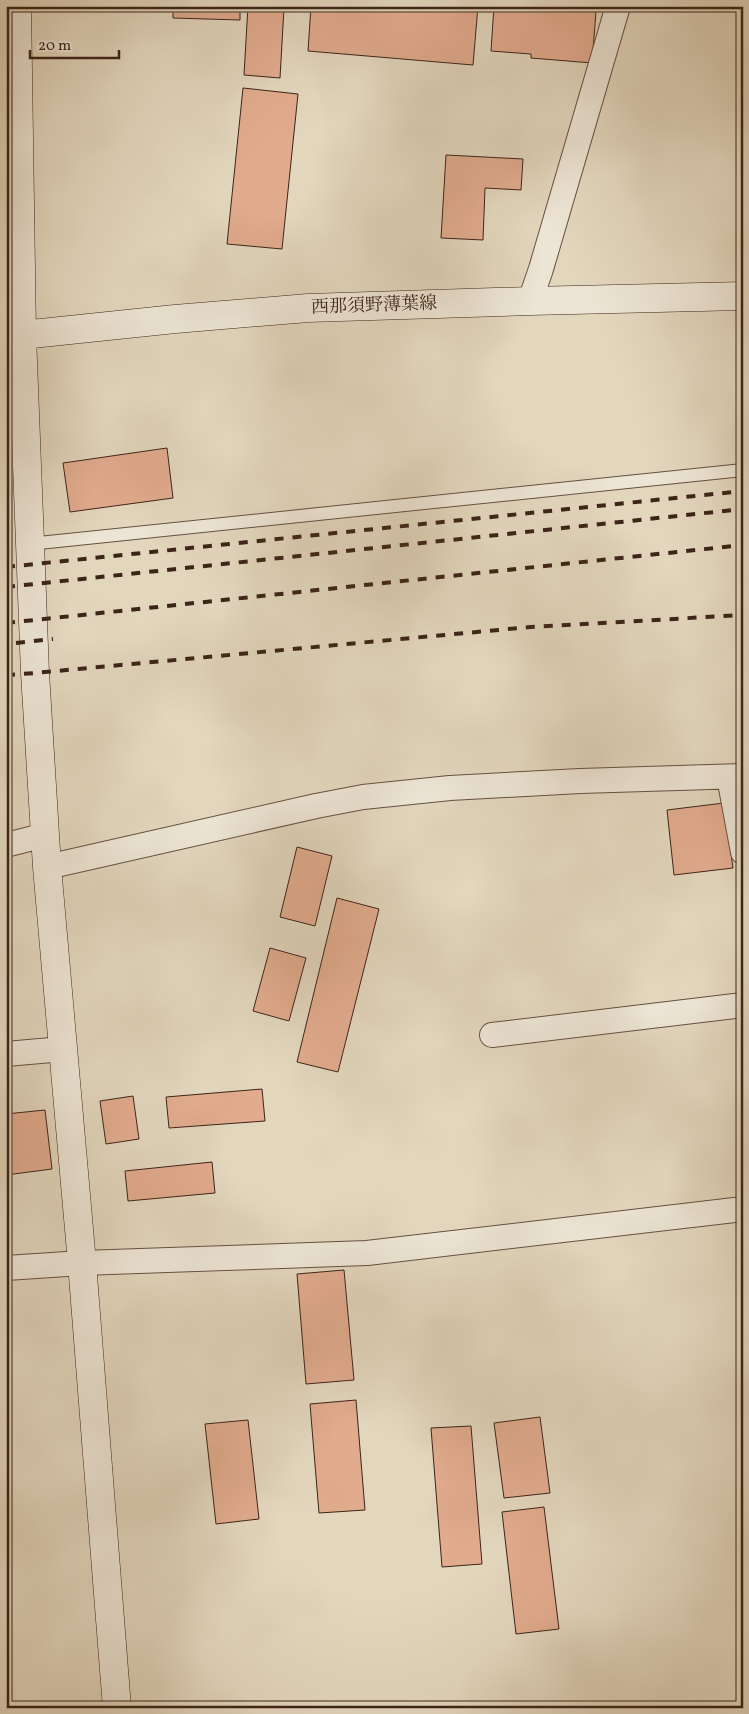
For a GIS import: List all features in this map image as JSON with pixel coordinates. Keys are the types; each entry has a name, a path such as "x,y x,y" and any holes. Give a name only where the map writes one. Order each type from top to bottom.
{"street":[{"path":"17,6 14,337 29,544 45,835 82,1262 116,1708"},
{"path":"530,301 542,269 618,6"},
{"name":"西那須野薄葉線","path":"14,337 175,319 308,308 743,296"},
{"path":"48,867 363,797 450,788 580,780 736,777 743,852"},
{"path":"6,845 45,835"},
{"path":"492,1035 743,1005"},
{"path":"6,1054 63,1049"},
{"path":"6,1268 82,1262 367,1253 743,1208"}],"lane":[{"path":"29,544 743,470"}],"building":[{"path":"173,6 240,6 240,20 173,18"},
{"path":"248,6 284,8 280,78 244,75"},
{"path":"311,6 478,6 473,65 308,51"},
{"path":"494,6 528,6 596,12 592,63 531,58 531,54 491,51"},
{"path":"243,88 298,94 282,249 227,244"},
{"path":"446,155 523,159 521,190 485,188 483,240 441,238"},
{"path":"167,448 173,498 70,512 63,463"},
{"path":"724,803 733,868 674,875 667,810"},
{"path":"297,847 332,856 315,926 280,917"},
{"path":"337,898 379,909 338,1072 297,1062"},
{"path":"270,948 306,958 289,1021 253,1011"},
{"path":"262,1089 265,1121 169,1128 166,1097"},
{"path":"133,1096 139,1139 106,1144 100,1101"},
{"path":"45,1110 52,1169 6,1175 6,1114"},
{"path":"212,1162 215,1193 128,1201 125,1171"},
{"path":"344,1270 354,1380 306,1384 297,1274"},
{"path":"356,1400 365,1510 319,1513 310,1404"},
{"path":"540,1417 550,1493 504,1498 494,1423"},
{"path":"248,1420 259,1519 216,1524 205,1424"},
{"path":"471,1426 482,1564 442,1567 431,1428"},
{"path":"544,1507 559,1629 516,1634 502,1512"}],"railway":[{"path":"6,567 743,491"},
{"path":"6,587 743,509"},
{"path":"6,623 743,545"},
{"path":"6,675 530,627 743,615"},
{"path":"16,643 53,639"}]}
